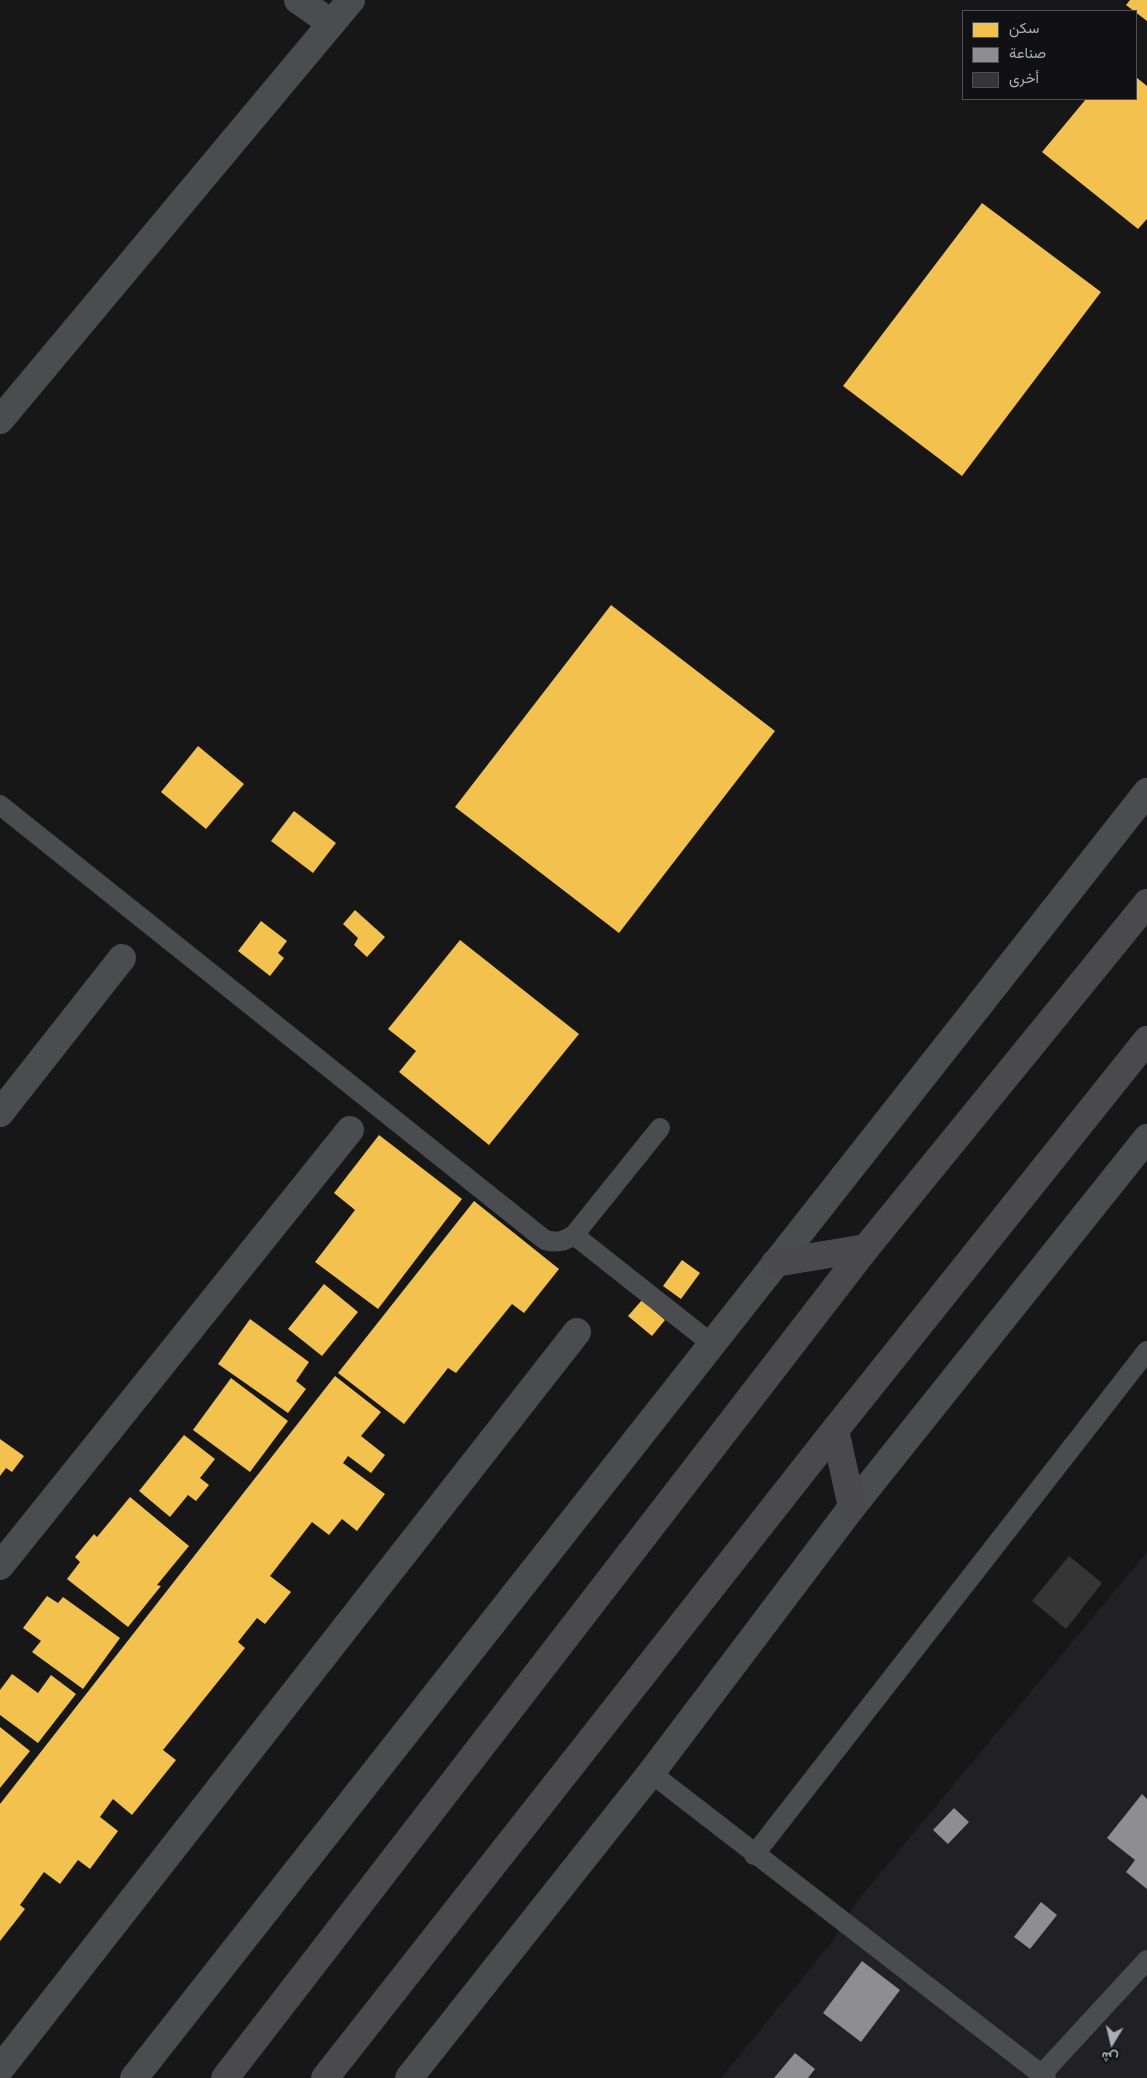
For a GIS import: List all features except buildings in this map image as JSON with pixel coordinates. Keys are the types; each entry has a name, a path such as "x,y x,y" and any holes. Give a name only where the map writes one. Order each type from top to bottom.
{"main road":[{"path":"224,2076 866,1248 1147,903"},
{"path":"325,2078 835,1430 1147,1040"},
{"path":"775,1263 866,1248"},
{"path":"835,1430 852,1507"}],"street":[{"path":"298,0 331,23"},
{"path":"0,420 351,0"},
{"path":"134,2078 1147,792"},
{"path":"0,1113 122,958"},
{"path":"0,1566 350,1130"},
{"path":"409,2078 651,1774 852,1507 1147,1138"},
{"path":"0,2070 577,1332"}],"lane":[{"path":"0,805 545,1240 555,1242 565,1240 574,1235 660,1128"},
{"path":"574,1235 712,1344"},
{"path":"754,1855 1147,1351"},
{"path":"651,1774 1044,2076 1147,1960"}],"shaded area":[{"path":"1147,1552 1147,2078 721,2078 831,1943 858,1900"}]}
